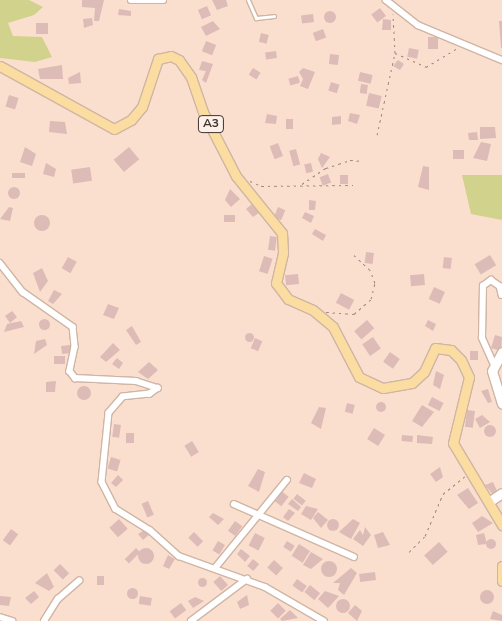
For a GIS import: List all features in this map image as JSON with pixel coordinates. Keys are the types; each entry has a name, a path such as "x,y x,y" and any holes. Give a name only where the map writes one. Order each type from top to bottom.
{"main road":[{"name":"A3","path":"0,66 114,128 132,120 142,106 158,59 171,56 179,60 192,77 203,112 236,176 282,234 283,253 275,274 278,288 288,299 313,310 333,328 359,377 384,388 412,383 424,372 435,348 451,350 469,377 454,443 490,501 502,525"},
{"path":"502,352 493,363 502,404"},
{"path":"490,501 502,494"},
{"path":"502,566 502,581"}],"street":[{"path":"132,0 163,0"},
{"path":"386,0 393,8 418,25 468,43 502,60"},
{"path":"0,263 23,292 73,327 75,347 70,371 75,378 136,381 158,388 150,394 123,398 109,413 102,454 105,495 116,509 150,530 179,556 247,578 316,619 324,621"},
{"path":"493,363 482,338 483,286 491,280 500,286 502,295"},
{"path":"216,567 287,480"},
{"path":"234,504 354,557"},
{"path":"190,621 247,578"},
{"path":"44,621 58,599 79,581"},
{"path":"0,617 12,621"}],"lane":[{"path":"248,0 256,18 274,16"}],"path":[{"path":"377,135 395,53 393,8"},
{"path":"395,53 426,67 468,43"},
{"path":"302,185 326,168 350,160 363,161"},
{"path":"236,176 261,186 353,185"},
{"path":"313,310 354,314 371,299 375,283 370,270 353,254"},
{"path":"409,552 425,536 443,494 472,472"}],"green space":[{"path":"0,0 29,0 43,7 34,15 8,23 13,36 42,37 52,57 35,62 0,58"},
{"path":"462,175 502,175 502,220 471,214"}],"building":[{"path":"82,0 104,0 99,21 94,21 95,8 82,7"},
{"path":"212,0 226,0 228,6 217,10"},
{"path":"207,6 211,15 202,19 198,10"},
{"path":"380,8 386,16 377,23 371,15"},
{"path":"119,9 131,11 131,16 118,15"},
{"path":"330,11 336,17 330,23 324,17"},
{"path":"313,14 314,22 302,23 301,15"},
{"path":"92,18 93,25 84,28 83,19"},
{"path":"383,19 391,20 391,30 382,30"},
{"path":"213,21 220,29 206,36 201,27"},
{"path":"499,21 502,21 502,48 501,48"},
{"path":"36,23 48,23 48,34 36,34"},
{"path":"323,29 326,37 316,41 313,33"},
{"path":"261,33 269,35 267,44 259,42"},
{"path":"428,37 438,37 438,49 428,49"},
{"path":"206,41 216,45 212,55 202,51"},
{"path":"409,48 419,50 417,59 407,57"},
{"path":"276,51 277,58 266,59 265,53"},
{"path":"330,54 339,55 338,65 329,64"},
{"path":"398,60 404,64 400,70 393,66"},
{"path":"202,61 213,64 206,83 202,80 206,71 199,70"},
{"path":"62,65 63,79 40,79 38,69"},
{"path":"253,68 261,73 256,80 249,75"},
{"path":"303,68 315,72 308,89 300,86 303,79 299,72"},
{"path":"80,72 81,83 69,84 68,78"},
{"path":"360,72 373,75 371,84 358,81"},
{"path":"298,76 300,83 290,85 288,79"},
{"path":"331,82 340,85 337,93 328,91"},
{"path":"361,84 368,85 367,94 360,93"},
{"path":"369,93 382,96 379,109 366,106"},
{"path":"9,95 19,98 15,109 5,106"},
{"path":"350,113 360,115 357,124 348,121"},
{"path":"267,114 277,116 276,124 265,123"},
{"path":"341,116 341,124 332,125 332,117"},
{"path":"286,119 293,119 293,129 286,129"},
{"path":"50,121 65,122 67,134 49,132"},
{"path":"480,127 495,127 496,138 480,139"},
{"path":"477,132 478,140 469,140 468,133"},
{"path":"481,142 491,144 487,161 473,158"},
{"path":"278,143 283,156 275,159 270,146"},
{"path":"25,147 36,154 32,166 20,162"},
{"path":"129,147 139,159 124,172 114,160"},
{"path":"296,149 300,164 293,166 289,151"},
{"path":"453,150 464,150 464,159 453,159"},
{"path":"321,153 330,157 322,168 318,159"},
{"path":"46,163 56,169 54,177 43,174"},
{"path":"311,163 313,172 306,173 304,165"},
{"path":"423,166 429,167 429,190 418,187"},
{"path":"90,167 92,181 73,184 71,170"},
{"path":"12,173 25,173 25,178 12,178"},
{"path":"328,174 331,182 323,186 320,177"},
{"path":"340,175 348,175 348,184 340,184"},
{"path":"14,187 20,193 14,199 8,193"},
{"path":"230,189 240,199 231,207 225,200"},
{"path":"309,200 316,201 315,210 309,210"},
{"path":"252,204 259,213 253,217 246,209"},
{"path":"9,207 13,208 10,221 0,219"},
{"path":"278,207 285,210 281,220 274,217"},
{"path":"305,212 314,216 311,223 302,218"},
{"path":"42,215 48,217 50,223 48,229 42,231 36,229 34,223 36,217"},
{"path":"224,215 235,215 235,222 224,222"},
{"path":"315,229 326,235 323,241 312,234"},
{"path":"270,236 277,237 275,251 268,250"},
{"path":"366,252 374,253 373,264 365,263"},
{"path":"490,255 496,265 481,275 475,264"},
{"path":"264,256 273,259 268,274 259,271"},
{"path":"68,257 77,262 70,273 62,268"},
{"path":"444,257 452,258 451,269 443,268"},
{"path":"42,268 48,281 40,292 33,273"},
{"path":"298,274 299,284 286,285 285,275"},
{"path":"424,274 425,285 411,286 410,275"},
{"path":"434,287 445,292 440,304 429,299"},
{"path":"54,290 62,294 53,304 48,301"},
{"path":"341,293 354,300 349,310 336,303"},
{"path":"108,304 119,308 114,319 103,315"},
{"path":"12,311 17,317 10,323 5,316"},
{"path":"44,318 50,324 44,330 38,324"},
{"path":"367,320 374,328 361,339 354,331"},
{"path":"428,320 436,324 433,331 425,326"},
{"path":"21,321 24,327 4,332 7,324"},
{"path":"132,326 141,342 136,345 126,330"},
{"path":"249,332 254,337 249,342 244,337"},
{"path":"495,335 502,337 501,351 491,348"},
{"path":"373,337 381,349 370,356 362,344"},
{"path":"255,338 262,341 258,351 251,348"},
{"path":"45,339 47,345 34,354 36,341"},
{"path":"113,343 120,350 106,362 100,357"},
{"path":"70,345 71,353 62,354 61,346"},
{"path":"470,351 478,351 478,360 470,360"},
{"path":"390,352 400,359 393,369 383,362"},
{"path":"54,356 65,356 65,364 54,364"},
{"path":"117,358 123,363 119,369 112,364"},
{"path":"149,362 158,370 148,379 138,372"},
{"path":"436,371 444,375 440,389 433,385"},
{"path":"56,381 55,392 46,392 46,382"},
{"path":"84,386 89,388 91,393 89,398 84,400 79,398 77,393 79,388"},
{"path":"488,389 492,402 488,403 481,391"},
{"path":"432,397 444,403 439,411 428,405"},
{"path":"381,402 386,407 381,412 376,407"},
{"path":"347,403 355,405 353,414 345,412"},
{"path":"422,405 434,412 422,427 412,421"},
{"path":"319,407 326,408 321,429 311,423"},
{"path":"467,410 475,411 473,428 465,427"},
{"path":"482,415 490,422 480,428 475,419"},
{"path":"114,424 121,425 119,438 112,437"},
{"path":"488,425 492,425 496,431 492,437 488,437 484,433 484,429"},
{"path":"374,428 385,435 378,446 367,439"},
{"path":"126,433 134,433 134,443 126,443"},
{"path":"402,435 413,436 412,442 401,441"},
{"path":"417,435 433,437 432,444 417,443"},
{"path":"192,441 199,452 191,457 184,446"},
{"path":"111,457 121,460 117,471 107,468"},
{"path":"440,467 443,477 436,482 430,474"},
{"path":"258,469 265,472 259,492 248,486"},
{"path":"304,473 316,479 312,488 299,483"},
{"path":"118,475 123,480 116,487 111,483"},
{"path":"493,482 498,493 494,496 485,485"},
{"path":"468,488 478,503 469,509 457,495"},
{"path":"280,490 289,497 281,506 273,499"},
{"path":"297,494 306,501 302,506 293,499"},
{"path":"292,499 301,507 298,511 288,504"},
{"path":"148,501 154,515 147,518 142,504"},
{"path":"306,506 318,509 311,520 301,514"},
{"path":"289,509 295,513 288,521 283,517"},
{"path":"318,512 328,520 321,528 313,518"},
{"path":"213,513 224,519 218,525 209,517"},
{"path":"482,516 493,523 478,532 472,523"},
{"path":"119,519 128,529 118,537 109,528"},
{"path":"333,519 339,525 333,531 327,525"},
{"path":"353,519 360,523 351,539 339,532"},
{"path":"235,521 242,526 235,536 228,531"},
{"path":"365,527 371,535 363,546 353,539 360,530 363,535"},
{"path":"11,529 18,534 10,546 3,540"},
{"path":"146,529 150,534 143,540 138,534"},
{"path":"194,532 203,541 198,547 188,538"},
{"path":"383,532 390,545 378,548 374,535"},
{"path":"255,533 265,538 258,550 249,545"},
{"path":"484,533 487,544 478,545 476,535"},
{"path":"489,539 493,539 496,544 495,548 489,549 486,546 486,542"},
{"path":"218,541 225,545 219,555 212,551"},
{"path":"287,541 295,546 291,552 283,547"},
{"path":"439,542 448,552 433,565 424,555"},
{"path":"299,544 310,551 303,563 292,556"},
{"path":"136,548 140,552 129,564 125,559"},
{"path":"146,548 154,556 146,564 138,556"},
{"path":"241,549 250,556 245,562 237,554"},
{"path":"311,552 323,559 311,569 303,565"},
{"path":"168,555 175,559 169,569 163,566"},
{"path":"253,559 259,564 253,571 247,566"},
{"path":"274,560 283,568 276,575 267,567"},
{"path":"329,561 337,569 329,577 321,569"},
{"path":"60,564 69,573 63,580 54,570"},
{"path":"351,568 357,573 344,595 338,590 340,583 333,583"},
{"path":"375,572 376,580 360,582 359,574"},
{"path":"47,573 54,587 49,591 35,583"},
{"path":"97,576 104,576 104,585 97,585"},
{"path":"220,576 228,585 221,591 213,582"},
{"path":"202,577 207,582 202,587 197,582"},
{"path":"297,579 307,586 302,592 292,586"},
{"path":"310,585 320,593 314,600 304,592"},
{"path":"130,588 134,588 137,593 136,597 130,598 127,595 127,591"},
{"path":"484,590 490,590 494,597 490,604 484,604 480,600 480,594"},
{"path":"34,591 39,597 31,604 25,598"},
{"path":"325,591 339,596 328,608 318,599"},
{"path":"247,595 249,605 240,609 237,602"},
{"path":"0,596 11,597 9,606 0,605"},
{"path":"140,596 152,598 151,606 139,604"},
{"path":"195,597 204,601 193,608 188,601"},
{"path":"343,599 348,601 350,606 348,611 343,613 338,611 336,606 338,601"},
{"path":"181,603 186,610 175,619 170,611"},
{"path":"278,603 286,611 278,619 270,611"},
{"path":"355,605 362,611 357,621 348,613"},
{"path":"290,610 298,618 282,621 280,619"},
{"path":"493,611 502,615 502,621 490,619"}]}
